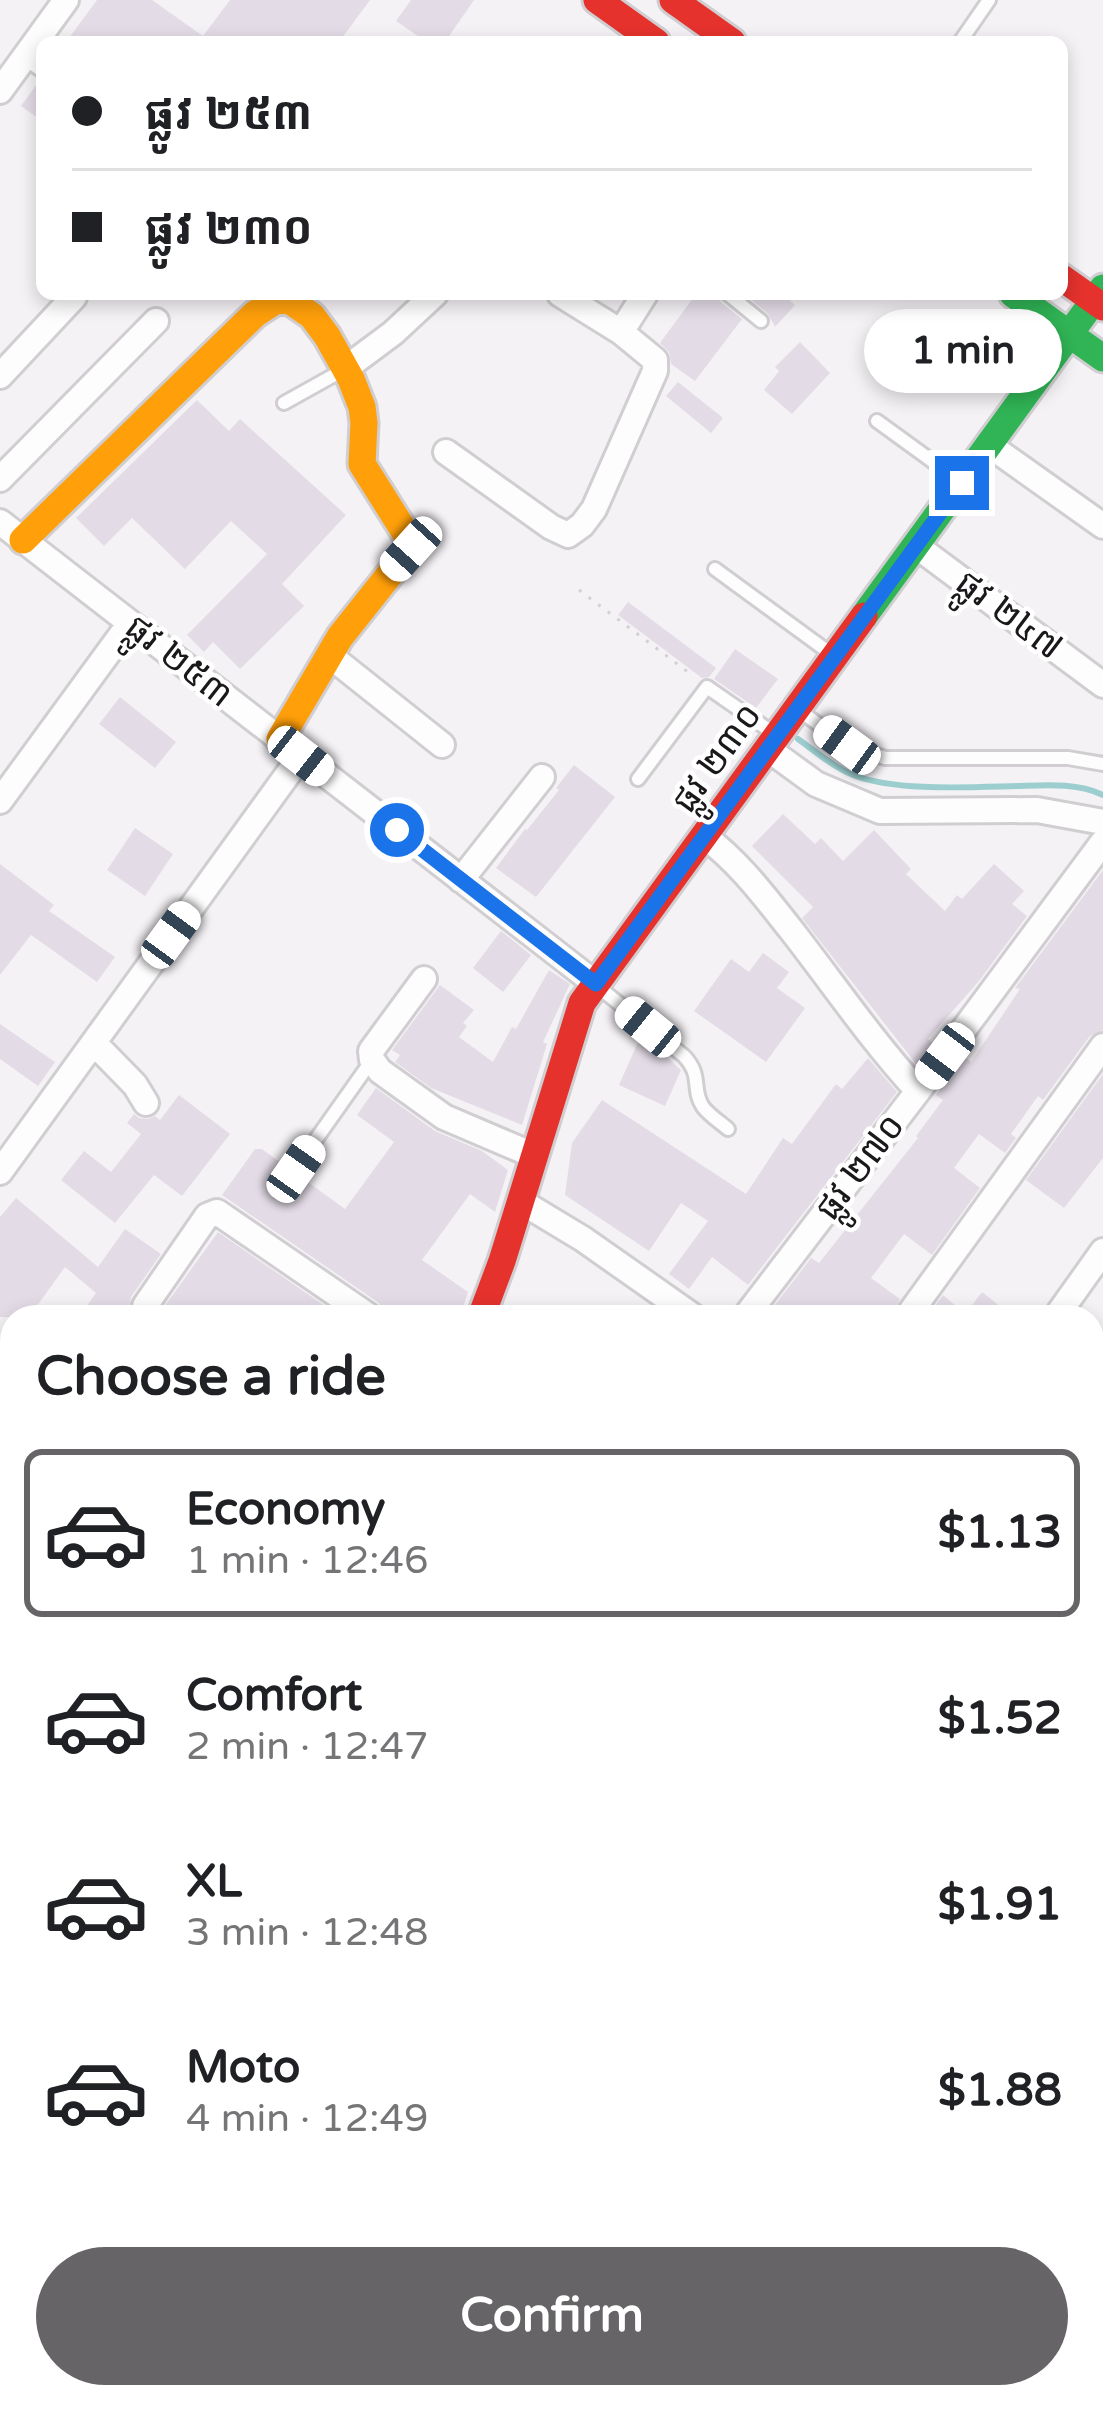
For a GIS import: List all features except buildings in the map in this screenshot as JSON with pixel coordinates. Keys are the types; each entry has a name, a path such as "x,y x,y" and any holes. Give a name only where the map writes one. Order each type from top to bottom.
{"street":[{"path":"47,36 66,0"},
{"path":"597,0 648,36"},
{"path":"673,0 724,36"},
{"path":"0,91 33,64"},
{"path":"1068,281 1100,298"},
{"name":"ផ្លូវ ២៣០","path":"485,1305 583,1003 1100,298"},
{"path":"0,376 71,300"},
{"path":"23,540 255,314 279,300"},
{"path":"0,1172 94,1043 290,747 340,637 413,544 362,464 364,417 346,368 313,316 294,300"},
{"path":"346,368 428,300"},
{"path":"446,452 551,527 568,535 582,525 594,509 655,371 655,360 570,300"},
{"path":"621,332 641,300"},
{"path":"1022,300 1103,358"},
{"path":"0,478 156,321"},
{"path":"989,445 1103,526"},
{"name":"ផ្លូវ ២៥៣","path":"0,522 596,984"},
{"name":"ផ្លូវ ២៤៧","path":"915,545 1103,685"},
{"path":"0,801 130,623"},
{"path":"328,656 442,745"},
{"path":"773,742 816,784 880,811 1037,810 1103,822"},
{"path":"460,880 542,777"},
{"path":"704,836 732,857 882,1052 918,1091"},
{"name":"ផ្លូវ ២៧០","path":"754,1305 1103,842"},
{"path":"424,979 371,1051 372,1060 444,1118 533,1155"},
{"path":"94,1043 146,1103"},
{"path":"916,1305 1103,1046"},
{"path":"520,1202 583,1239 677,1305"},
{"path":"146,1305 207,1216 217,1212 353,1305"},
{"path":"1065,1305 1103,1251"}],"lane":[{"path":"964,36 989,0"},
{"path":"735,300 761,321"},
{"path":"284,403 346,368"},
{"path":"877,421 962,483"},
{"path":"715,569 835,656"},
{"path":"638,779 707,687 773,742"},
{"path":"797,709 847,745 885,758 1068,758 1103,764"},
{"name":"ផ្លូវ ២៥៣","path":"596,984 696,1069 703,1107 728,1129"},
{"path":"296,1169 372,1060"}],"path":[{"path":"579,590 707,687"}],"waterway":[{"path":"798,739 838,768 891,784 1063,786 1103,795"}],"traffic: fast":[{"path":"864,616 1103,288"},
{"path":"1021,300 1103,358"}],"traffic: slow":[{"path":"23,540 255,314 275,301 289,300 312,316 351,379 362,407 362,464 413,545 340,637 280,739"}],"traffic: jam":[{"path":"597,0 648,36"},
{"path":"673,0 724,36"},
{"path":"1068,282 1103,307"},
{"path":"486,1305 582,1003 864,616"}],"route":[{"path":"397,830 596,984 962,483"}]}
